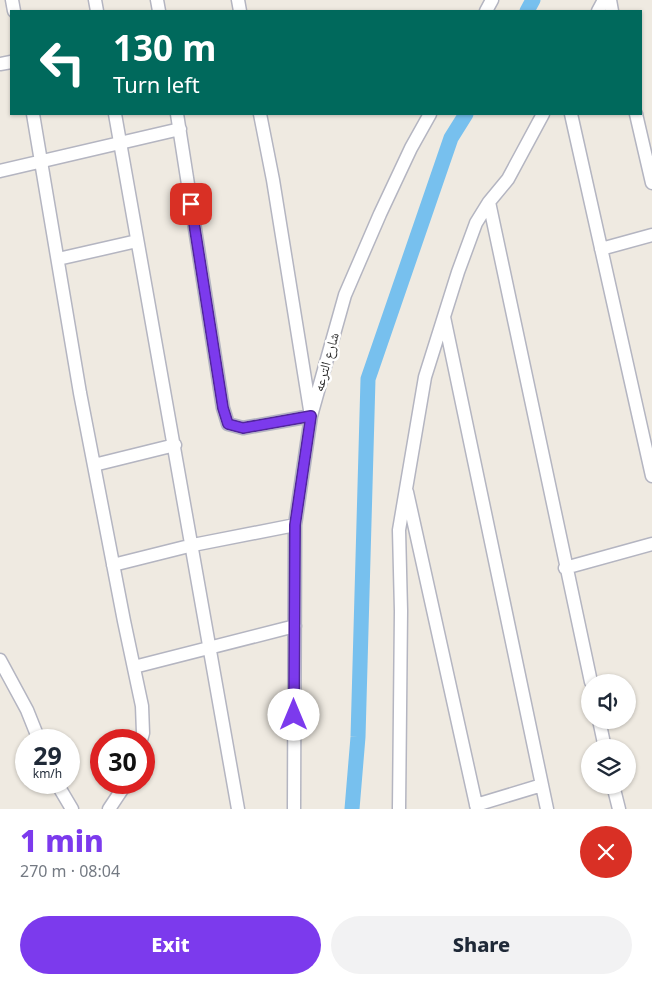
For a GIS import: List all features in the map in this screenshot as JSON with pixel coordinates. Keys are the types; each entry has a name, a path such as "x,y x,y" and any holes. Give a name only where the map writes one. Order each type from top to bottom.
{"street":[{"path":"33,115 80,393 142,706 143,729"},
{"path":"115,115 193,545 238,809"},
{"path":"177,115 223,408 228,424 243,428 311,416 273,180 260,115"},
{"name":"شارع الترعه","path":"294,809 295,525 311,416 345,295 380,214 411,148 429,115"},
{"path":"399,809 401,611 399,530 425,377 458,272 476,223 489,202 508,179 542,115"},
{"path":"571,115 652,476"},
{"path":"636,115 652,183"},
{"path":"0,171 180,129"},
{"path":"489,202 565,568 589,674"},
{"path":"601,249 652,235"},
{"path":"58,259 138,241"},
{"path":"444,316 547,809"},
{"path":"94,465 175,445"},
{"path":"406,485 477,807 542,785"},
{"path":"113,565 193,545 295,525"},
{"path":"565,568 652,544"},
{"path":"134,667 294,626"},
{"path":"0,660 27,710 35,729"},
{"path":"63,794 72,809"},
{"path":"108,809 117,794"},
{"path":"615,794 618,809"}],"waterway":[{"path":"528,10 533,0"},
{"path":"352,809 358,737 368,379 451,138 465,115"}],"route":[{"path":"191,204 223,408 228,424 243,428 311,416 295,525 294,715"}]}
